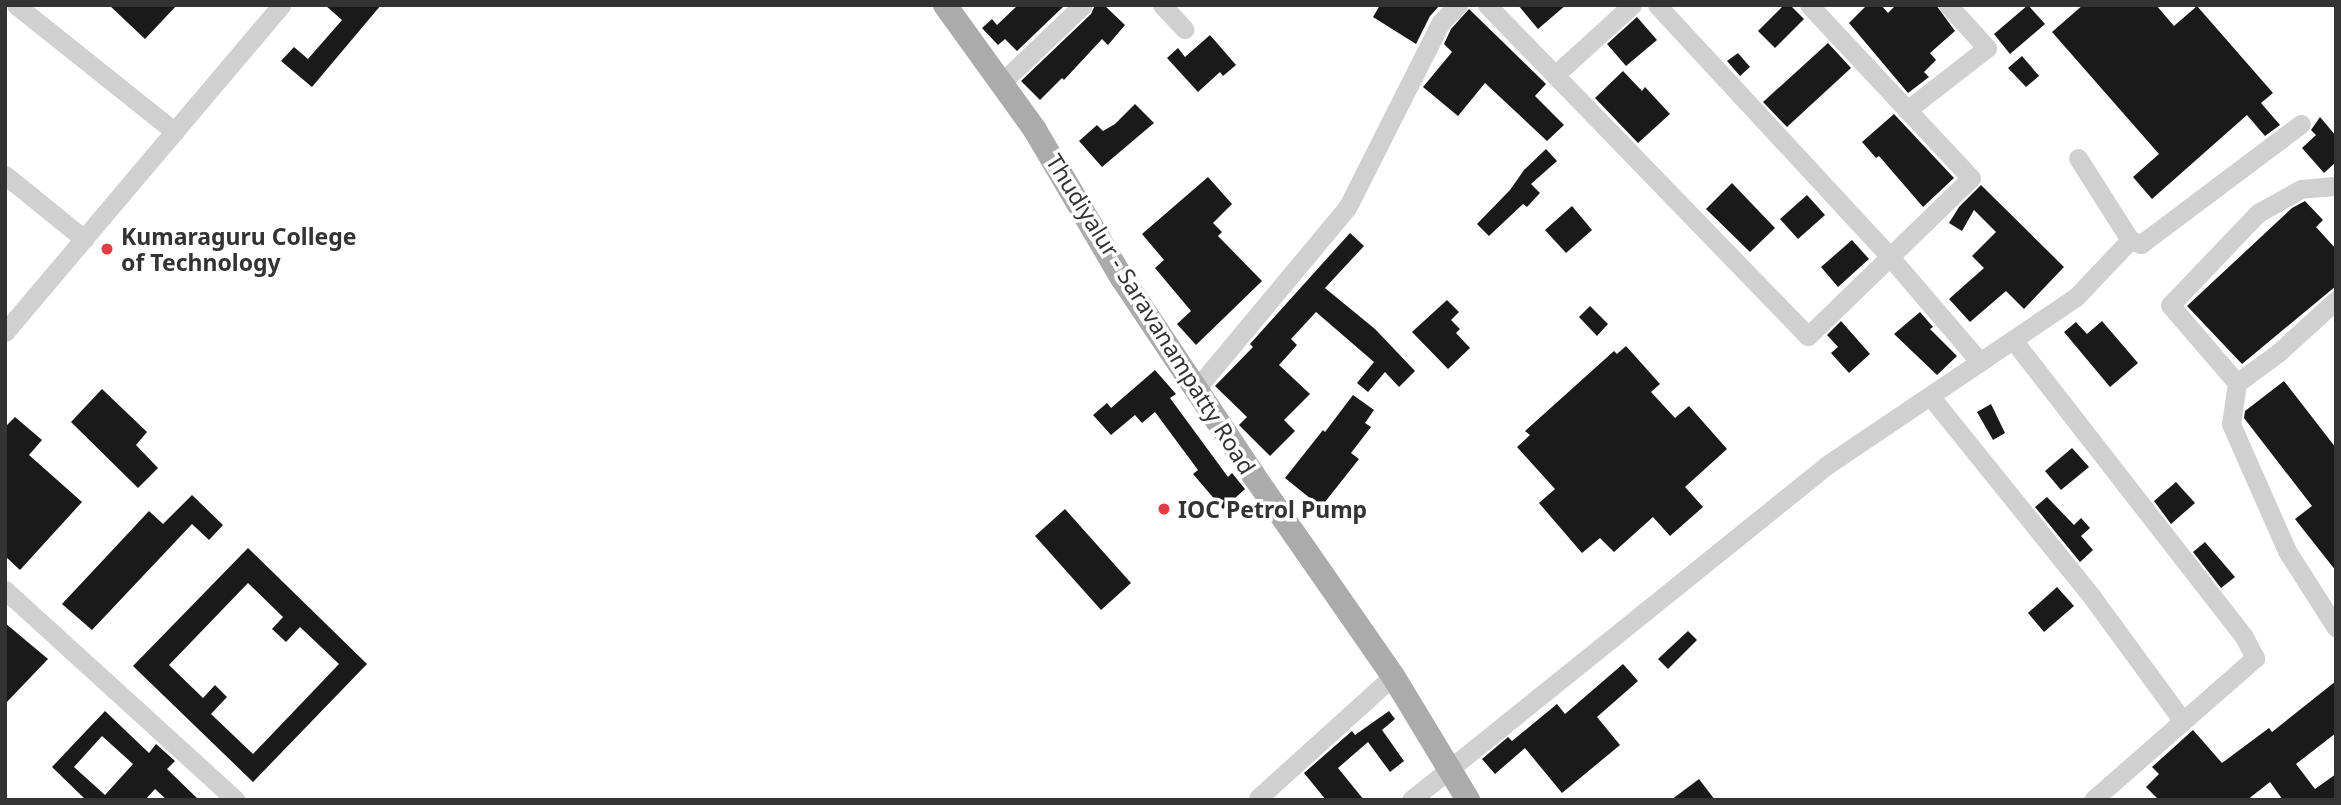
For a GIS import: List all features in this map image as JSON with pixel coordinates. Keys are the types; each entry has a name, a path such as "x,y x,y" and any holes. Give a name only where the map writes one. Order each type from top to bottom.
{"main road":[{"name":"Thudiyalur - Saravanampatty Road","path":"945,5 1035,130 1122,278 1392,676 1468,800"}],"street":[{"path":"16,5 175,132"},
{"path":"5,332 281,5"},
{"path":"1001,83 1083,5"},
{"path":"1162,5 1184,29"},
{"path":"1196,389 1347,208 1441,22 1458,5"},
{"path":"1487,5 1808,336 1970,178 1809,5"},
{"path":"1555,75 1632,5"},
{"path":"1657,5 1890,257 1980,362"},
{"path":"1907,110 1987,48 1948,5"},
{"path":"2078,158 2130,240 2141,244 2301,124"},
{"path":"5,175 84,239"},
{"path":"2237,383 2170,305 2258,213 2301,189 2335,186"},
{"path":"1411,800 1827,465 2077,297 2130,240"},
{"path":"2336,300 2278,353 2237,383 2231,424 2287,551 2336,628"},
{"path":"2013,340 2245,637 2255,658 2093,800"},
{"path":"1930,396 2092,597 2182,720"},
{"path":"5,590 236,800"},
{"path":"1258,799 1392,676"}],"building":[{"path":"109,5 177,5 145,39"},
{"path":"325,5 381,5 312,87 281,61 294,47 308,59 342,20"},
{"path":"1018,5 1065,5 1017,51 1005,39 998,45 982,28 992,19 997,25"},
{"path":"1095,5 1104,5 1125,25 1108,45 1102,39 1064,80 1062,78 1040,100 1021,81 1091,14"},
{"path":"1380,5 1440,5 1430,16 1416,44 1373,17"},
{"path":"1518,5 1566,5 1538,29"},
{"path":"1784,5 1790,5 1804,19 1775,48 1758,31"},
{"path":"1867,5 1881,5 1888,13 1896,5 1936,5 1955,31 1930,53 1936,60 1924,72 1929,77 1908,93 1849,23"},
{"path":"2028,5 2045,24 2010,54 1994,34"},
{"path":"2083,5 2156,5 2174,26 2197,6 2273,93 2261,103 2280,125 2265,136 2247,115 2152,199 2133,177 2159,154 2052,32"},
{"path":"1469,9 1546,84 1535,96 1564,125 1547,141 1485,83 1458,116 1423,87 1452,52 1444,44 1451,29"},
{"path":"1637,17 1657,40 1626,66 1607,44"},
{"path":"1210,35 1236,65 1223,76 1220,72 1198,92 1167,58 1178,48 1185,57"},
{"path":"1828,43 1851,68 1787,127 1763,102"},
{"path":"1738,53 1750,67 1740,76 1727,61"},
{"path":"2022,56 2039,76 2026,87 2008,68"},
{"path":"1623,71 1642,91 1645,87 1670,114 1638,143 1595,98"},
{"path":"1135,104 1154,123 1102,167 1079,141 1097,125 1103,131 1115,124"},
{"path":"1894,114 1954,178 1923,207 1879,156 1876,158 1862,142"},
{"path":"2320,117 2336,136 2336,162 2324,173 2302,148 2316,135 2311,130"},
{"path":"1546,149 1557,161 1531,184 1540,193 1527,207 1523,204 1489,236 1477,224"},
{"path":"1208,177 1232,204 1213,223 1222,232 1218,236 1262,281 1196,345 1177,324 1191,311 1155,268 1164,260 1142,234"},
{"path":"1732,183 1775,228 1750,252 1706,209"},
{"path":"1981,185 2064,267 2024,309 2006,291 1970,322 1949,299 1984,268 1972,256 1996,232 1974,210 1962,231 1949,223 1959,207"},
{"path":"1807,195 1825,215 1798,239 1780,219"},
{"path":"2305,201 2323,220 2316,227 2336,249 2336,286 2242,364 2187,306 2292,208"},
{"path":"1572,206 1592,230 1566,253 1545,230"},
{"path":"1350,233 1364,246 1325,288 1375,329 1415,371 1399,387 1385,372 1368,392 1357,383 1374,362 1316,312 1291,339 1297,345 1279,365 1310,394 1284,420 1295,431 1270,456 1239,425 1247,417 1215,386 1253,347 1250,344"},
{"path":"1852,240 1869,259 1838,287 1821,267"},
{"path":"1447,300 1459,312 1451,320 1460,329 1456,333 1470,348 1448,369 1412,332"},
{"path":"1590,306 1608,324 1597,336 1579,317"},
{"path":"1920,312 1933,327 1930,329 1957,356 1937,375 1894,334"},
{"path":"1841,321 1870,354 1849,373 1831,353 1838,347 1827,335"},
{"path":"2102,321 2138,363 2110,387 2064,332 2076,322 2087,334"},
{"path":"1626,346 1660,384 1651,392 1675,418 1689,406 1727,449 1685,487 1703,507 1670,536 1653,517 1614,552 1600,538 1582,553 1539,503 1555,489 1517,447 1530,435 1525,431 1614,351 1617,354"},
{"path":"1155,370 1176,394 1170,398 1228,477 1232,473 1245,489 1223,509 1193,474 1198,470 1155,412 1142,423 1135,415 1111,435 1093,415 1107,403 1111,408"},
{"path":"2284,381 2336,448 2336,571 2295,519 2312,506 2244,418 2245,411"},
{"path":"102,389 147,432 136,445 158,468 138,488 71,422"},
{"path":"1353,395 1374,410 1365,423 1371,427 1351,453 1359,459 1321,507 1285,478"},
{"path":"1991,404 2005,433 1993,440 1977,412"},
{"path":"15,417 42,440 29,455 82,502 20,570 5,556 5,427"},
{"path":"2072,448 2089,467 2061,490 2045,471"},
{"path":"2176,482 2195,503 2171,524 2154,501"},
{"path":"192,495 223,525 209,540 192,524 92,630 62,604 149,511 163,524"},
{"path":"2047,497 2074,525 2081,518 2090,528 2081,536 2093,550 2080,562 2035,507"},
{"path":"1065,509 1131,583 1101,610 1035,536"},
{"path":"2205,542 2235,577 2221,588 2193,552"},
{"path":"248,548 367,664 253,782 133,666","holes":["248,583 283,617 272,629 286,642 300,627 339,664 253,754 211,714 227,697 215,685 203,698 169,665"]},
{"path":"2057,587 2074,606 2044,632 2028,613"},
{"path":"5,623 48,659 5,704"},
{"path":"1688,631 1697,640 1668,669 1658,659"},
{"path":"1623,664 1638,681 1597,717 1620,745 1562,793 1525,748 1495,774 1482,759 1508,737 1512,741 1557,704 1565,714"},
{"path":"2336,681 2336,733 2296,764 2315,789 2336,774 2336,800 2283,800 2270,782 2247,800 2159,800 2146,787 2159,774 2152,767 2193,730 2222,763 2269,728 2272,732"},
{"path":"105,711 149,753 156,744 175,761 167,769 199,800 167,800 155,789 145,800 86,800 52,767","holes":["102,736 133,764 105,795 74,767"]},
{"path":"1389,711 1395,719 1382,730 1404,761 1390,772 1368,742 1338,768 1364,800 1326,800 1304,773 1352,731 1355,735"},
{"path":"1699,779 1715,800 1671,800"}],"place":[{"name":"Kumaraguru College of Technology","path":"107,249"},
{"name":"IOC Petrol Pump","path":"1164,509"}]}
